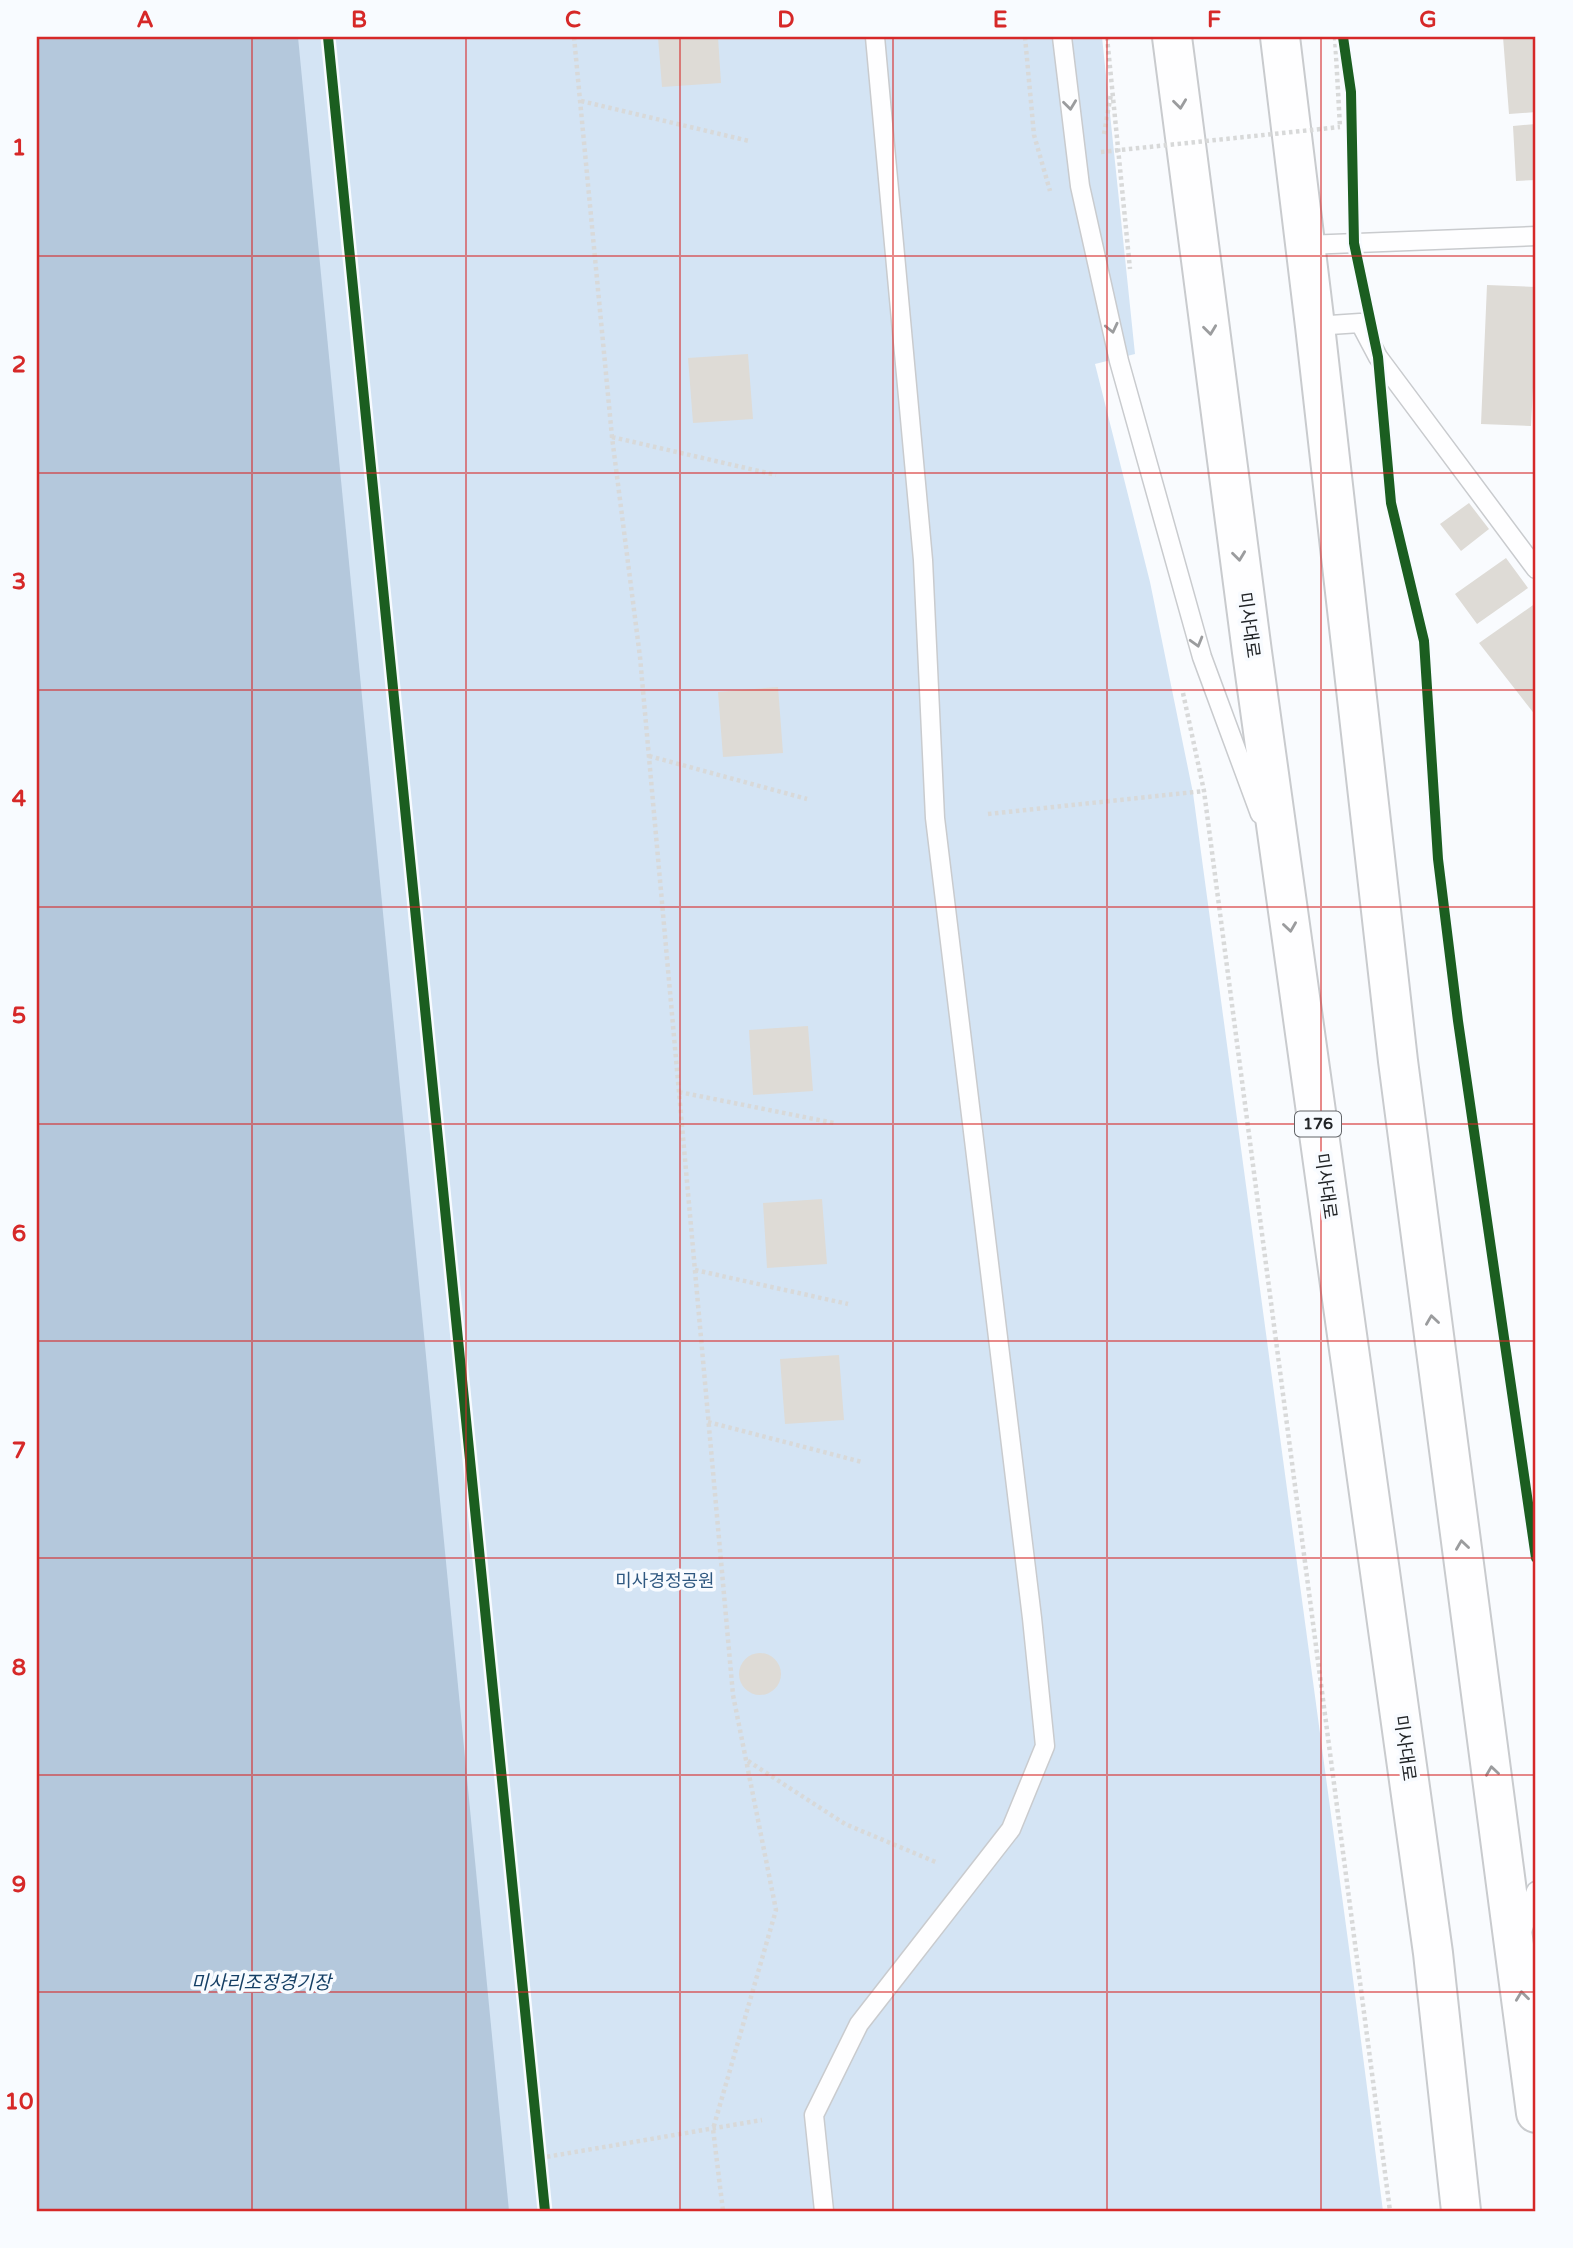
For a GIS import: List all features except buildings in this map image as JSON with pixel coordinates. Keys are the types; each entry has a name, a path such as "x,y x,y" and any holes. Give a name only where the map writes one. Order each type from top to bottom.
{"main road":[{"name":"미사대로","path":"1172,37 1283,877 1433,1954 1461,2211"},
{"path":"1280,37 1398,1061 1536,2113"}],"lane":[{"path":"824,2211 814,2115 859,2024 1011,1829 1045,1746 1031,1604 935,818 923,560 874,37"},
{"path":"1062,37 1080,186 1119,361 1202,657 1283,877"},
{"path":"1305,245 1536,236"},
{"path":"1315,326 1360,323 1378,357 1536,569"},
{"path":"1516,1946 1536,1891"}],"path":[{"path":"574,37 612,437 640,657 733,1695 776,1910 713,2129 723,2211"},
{"path":"1107,37 1131,277"},
{"path":"1112,88 1101,152 1340,127 1335,37"},
{"path":"1343,37 1349,81"},
{"path":"581,101 749,141"},
{"path":"1351,120 1352,134"},
{"path":"612,437 776,475"},
{"path":"649,756 807,799"},
{"path":"988,814 1204,791 1390,2211"},
{"path":"679,1092 834,1123"},
{"path":"695,1270 848,1304"},
{"path":"708,1422 862,1462"},
{"path":"747,1760 845,1824 938,1863"},
{"path":"540,2158 762,2120"},
{"path":"538,2144 541,2171"}],"green space":[{"name":"미사경정공원","path":"37,37 1102,37 1135,354 1095,364 1150,582 1193,793 1383,2211 37,2211"}],"water":[{"name":"미사리조정경기장","path":"37,37 298,37 509,2211 37,2211"}],"cycle path":[{"path":"328,37 545,2211"},
{"path":"1343,37 1351,92 1354,243 1378,357 1391,503 1424,641 1438,859 1458,1021 1536,1558"}]}
